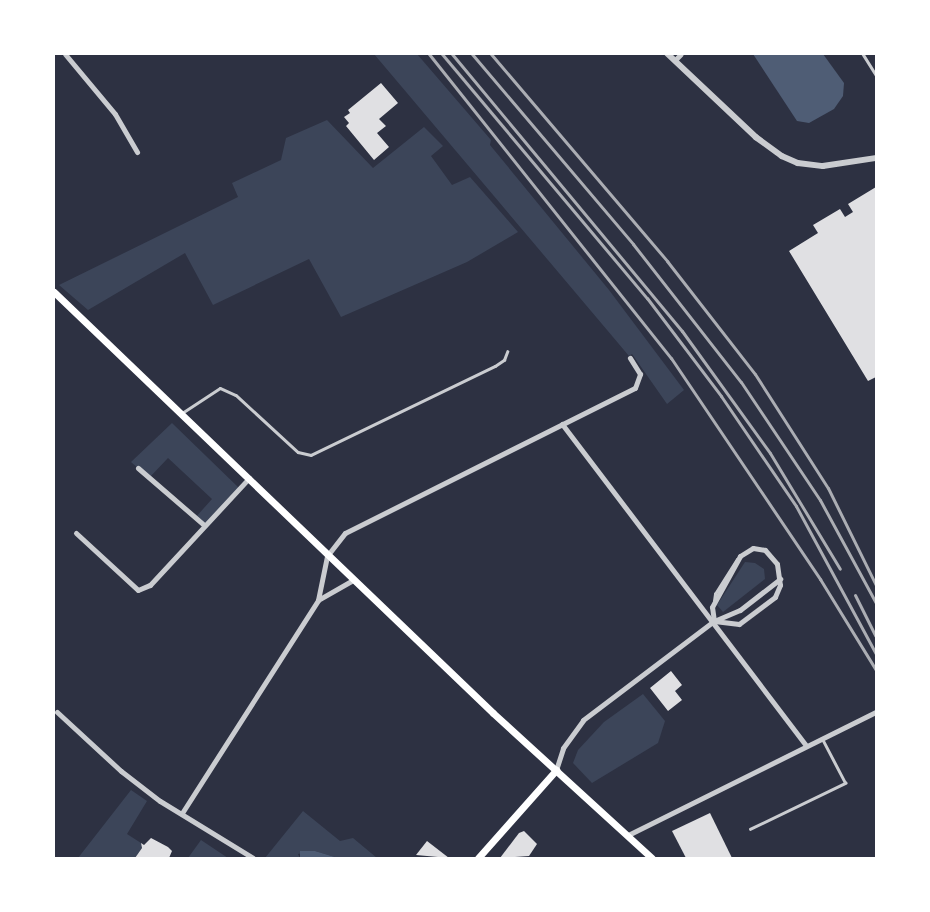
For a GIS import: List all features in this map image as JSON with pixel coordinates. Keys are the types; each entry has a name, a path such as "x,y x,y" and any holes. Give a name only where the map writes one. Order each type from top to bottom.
{"main road":[{"path":"54,292 250,478 327,556 652,858"},
{"path":"478,858 556,770"}],"street":[{"path":"65,54 115,114 137,152"},
{"path":"668,54 756,137 782,156 798,163 823,166 876,158"},
{"path":"675,60 681,54"},
{"path":"182,814 318,600 327,556 345,533 635,388 640,374 630,358"},
{"path":"562,424 714,621 806,745"},
{"path":"138,468 204,525"},
{"path":"76,532 138,590 150,585 204,525 250,478"},
{"path":"753,548 765,550 778,564 780,579 775,597 739,624 714,621 713,604 740,556 753,548"},
{"path":"556,770 563,748 583,720 714,621 740,610 780,579"},
{"path":"318,600 353,580"},
{"path":"57,712 121,771 182,814 250,858"},
{"path":"628,836 806,745 876,712"}],"lane":[{"path":"862,54 876,75"},
{"path":"181,414 220,388 236,395 298,452 311,454 495,366 504,360 507,352"},
{"path":"750,829 845,783 821,738"}],"shaded area":[{"path":"374,54 417,54 491,140 490,145 609,290 684,390 667,404 632,354 629,356"},
{"path":"753,54 823,54 844,83 843,96 834,109 809,123 797,121"},
{"path":"327,120 373,168 424,127 443,146 431,156 452,185 470,177 518,232 467,262 341,317 309,259 213,305 185,253 88,310 59,285 238,197 232,183 281,160 286,138"},
{"path":"172,423 239,488 204,525 195,518 212,499 168,458 149,478 131,462"},
{"path":"745,562 755,563 764,569 765,579 723,612 717,605"},
{"path":"643,694 665,721 658,743 592,783 573,763 578,750 604,722"},
{"path":"131,790 147,801 127,834 141,843 142,848 135,858 78,858"},
{"path":"303,811 340,841 353,838 377,858 338,858 315,851 298,854 300,858 265,858"},
{"path":"201,840 228,858 188,858"},
{"path":"300,851 315,851 338,858 300,858"}],"building":[{"path":"381,83 398,103 379,119 386,126 377,133 389,147 374,160 346,126 349,123 344,117 350,113 348,110"},
{"path":"876,187 876,377 868,381 789,251 818,233 813,225 840,209 845,217 853,212 848,204"},
{"path":"671,671 682,685 675,691 682,700 668,711 650,688"},
{"path":"710,813 732,858 686,858 672,831"},
{"path":"524,831 537,844 529,856 500,858 519,833"},
{"path":"151,838 172,851 169,858 135,858 142,848 141,843 144,845"},
{"path":"427,841 449,858 416,855"}],"railway":[{"path":"429,54 671,358 820,579 876,670"},
{"path":"442,54 647,298 721,396 796,506 876,654"},
{"path":"452,54 682,331 770,453 840,569"},
{"path":"472,54 633,244 741,382 820,500 876,603"},
{"path":"491,54 667,261 755,374 828,488 876,585"},
{"path":"855,595 875,635"}]}
